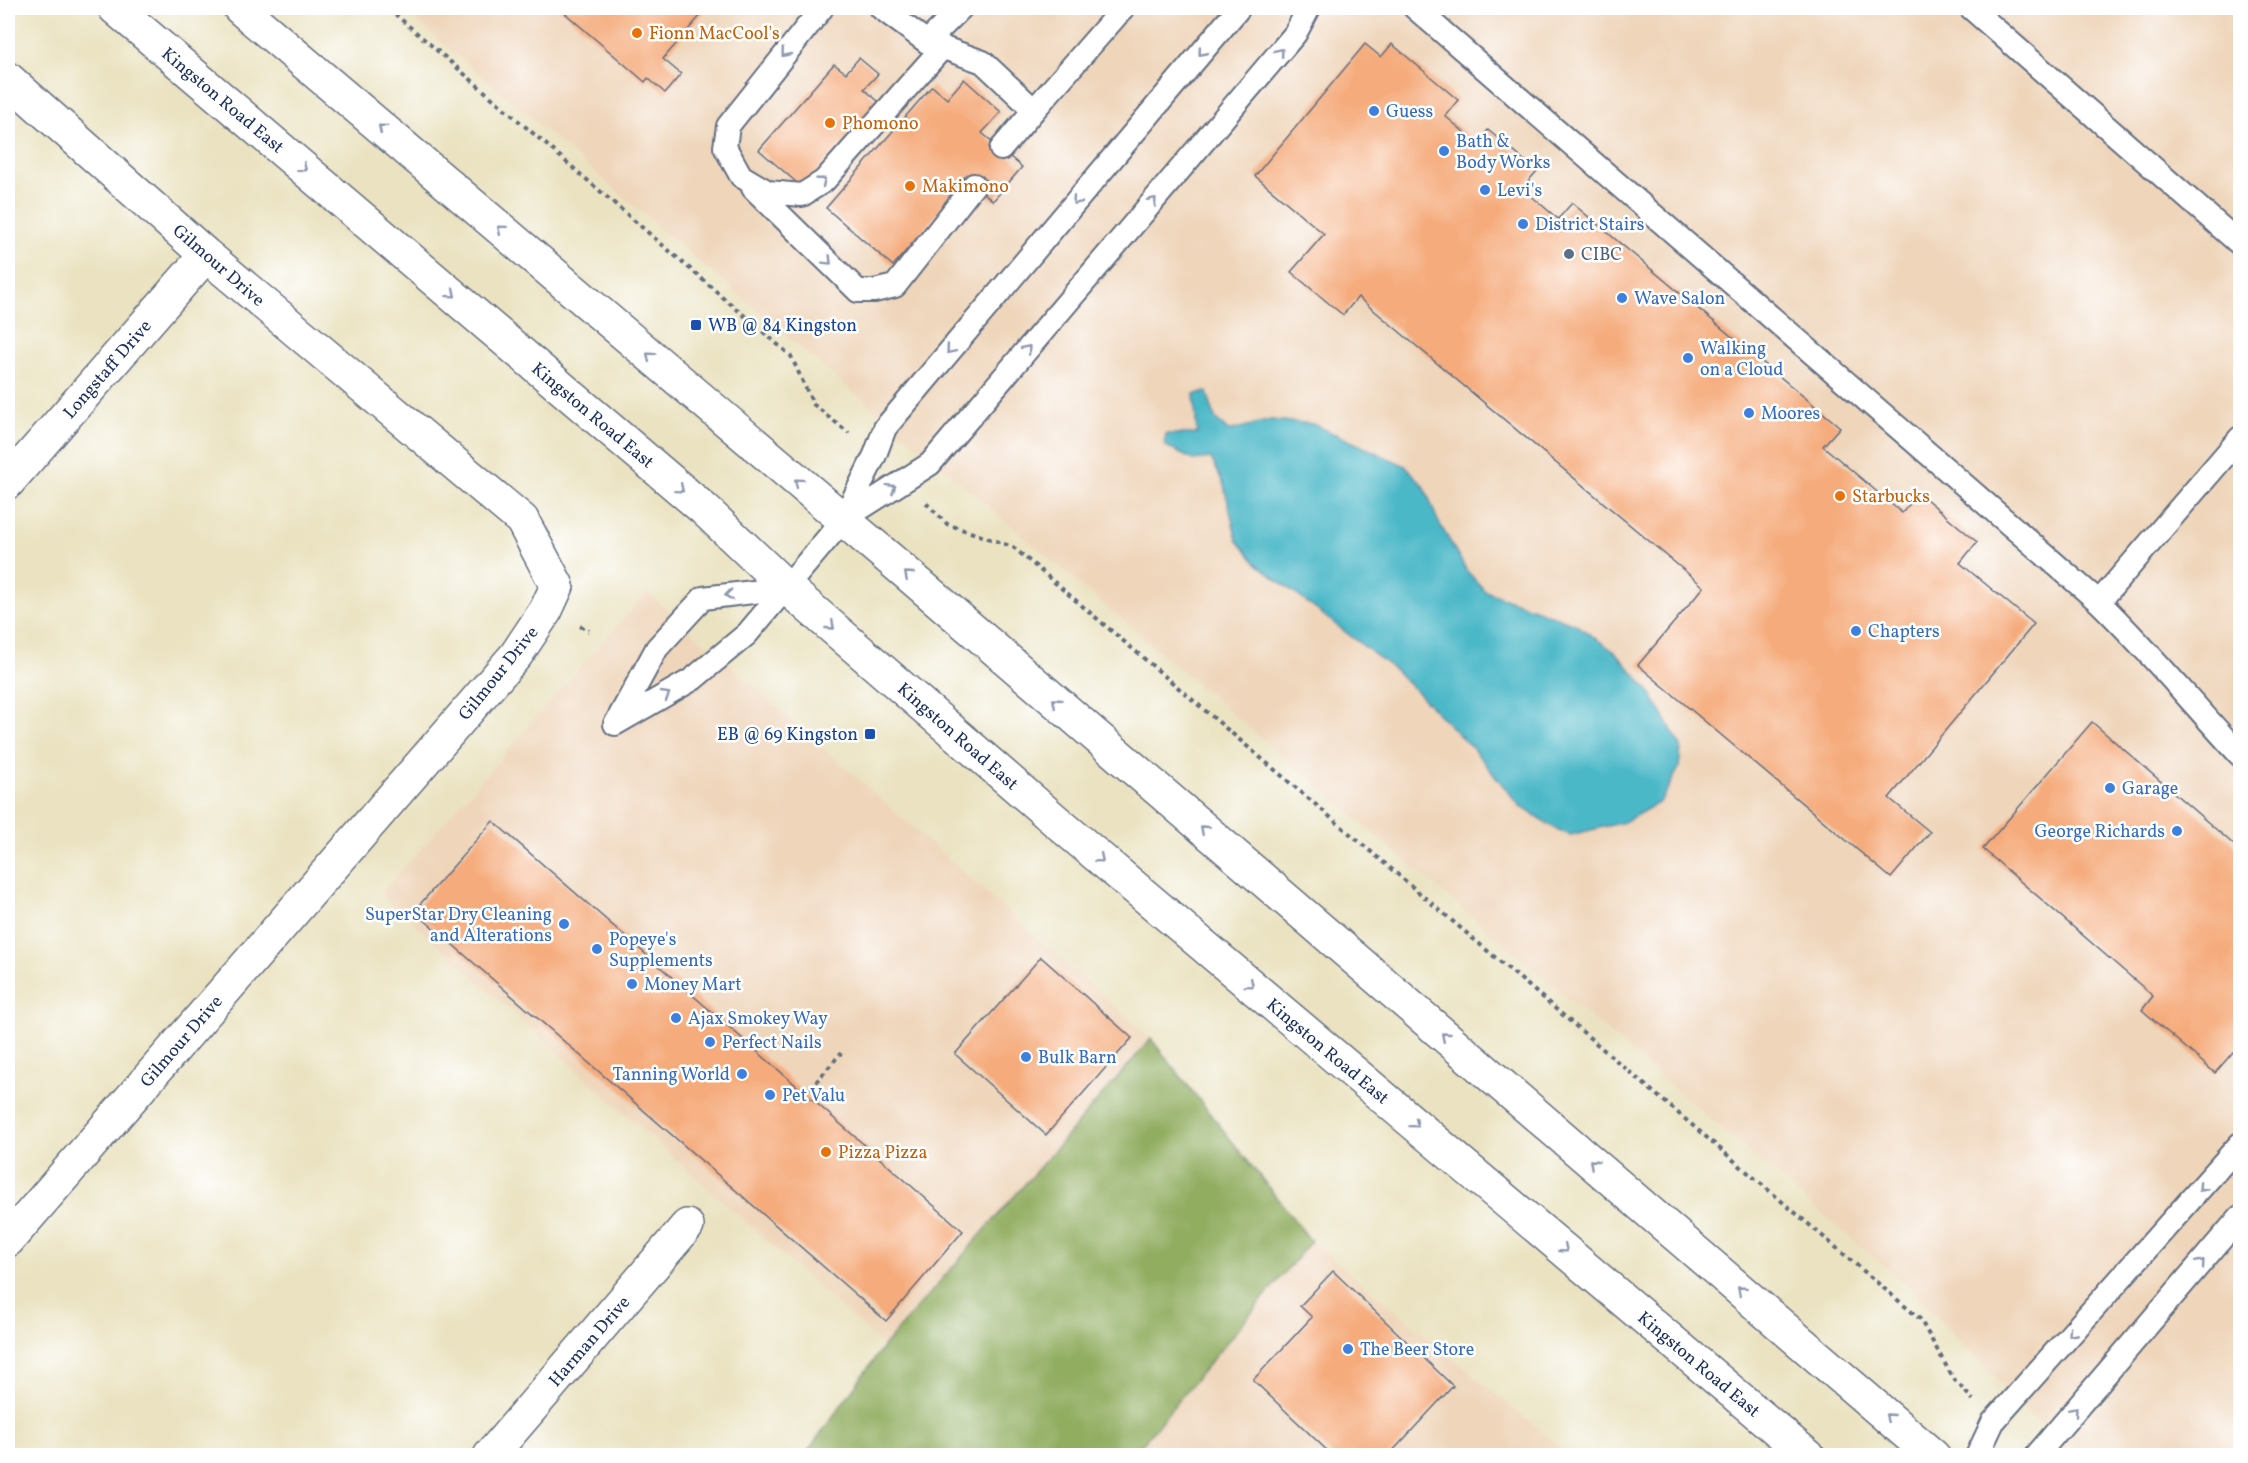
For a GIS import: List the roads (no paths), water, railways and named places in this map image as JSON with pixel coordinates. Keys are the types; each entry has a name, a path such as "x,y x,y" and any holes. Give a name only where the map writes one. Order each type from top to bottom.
{"main road":[{"name":"Kingston Road East","path":"115,8 705,510 787,588 1074,836 1808,1455"},
{"path":"240,8 843,520 1933,1455"},
{"name":"Gilmour Drive","path":"8,79 206,255 522,520 557,586 546,610 516,655 8,1240"},
{"name":"Longstaff Drive","path":"8,483 206,255"},
{"name":"Harman Drive","path":"490,1455 687,1226"}],"lane":[{"path":"822,8 728,126 725,147 741,176 858,291 874,291 895,286 974,185"},
{"path":"881,8 935,45 983,62 1034,110"},
{"path":"741,176 768,192 802,195 824,181 935,45 961,8"},
{"path":"1001,149 1123,8"},
{"path":"787,588 703,598 657,648 615,724 693,679 747,634 787,588 843,520 885,428 1239,8"},
{"path":"843,520 930,464 1295,34 1309,8"},
{"path":"1415,8 2099,602 2241,755"},
{"path":"1971,8 2241,244"},
{"path":"2099,602 2241,438"},
{"path":"1977,1455 1993,1422 2241,1144"},
{"path":"2036,1455 2241,1217"}],"water":[{"path":"1207,392 1215,418 1228,431 1271,420 1313,424 1406,466 1425,488 1437,519 1467,571 1485,591 1575,624 1615,652 1648,689 1681,747 1679,768 1660,802 1624,822 1570,835 1556,829 1520,806 1474,750 1395,670 1258,565 1237,540 1224,485 1211,458 1193,460 1164,445 1166,434 1197,434 1194,394"}],"place":[{"name":"Fionn MacCool's","path":"637,33"},
{"name":"Guess","path":"1374,111"},
{"name":"Phomono","path":"830,123"},
{"name":"Bath & Body Works","path":"1444,151"},
{"name":"Makimono","path":"910,186"},
{"name":"Levi's","path":"1485,190"},
{"name":"District Stairs","path":"1523,224"},
{"name":"CIBC","path":"1569,254"},
{"name":"Wave Salon","path":"1622,298"},
{"name":"WB @ 84 Kingston","path":"696,325"},
{"name":"Walking on a Cloud","path":"1688,358"},
{"name":"Moores","path":"1749,413"},
{"name":"Starbucks","path":"1840,496"},
{"name":"Chapters","path":"1856,631"},
{"name":"EB @ 69 Kingston","path":"870,734"},
{"name":"Garage","path":"2110,788"},
{"name":"George Richards","path":"2177,831"},
{"name":"SuperStar Dry Cleaning and Alterations","path":"564,924"},
{"name":"Popeye's Supplements","path":"597,949"},
{"name":"Money Mart","path":"632,984"},
{"name":"Ajax Smokey Way","path":"676,1018"},
{"name":"Perfect Nails","path":"710,1042"},
{"name":"Bulk Barn","path":"1026,1057"},
{"name":"Tanning World","path":"742,1074"},
{"name":"Pet Valu","path":"770,1095"},
{"name":"Pizza Pizza","path":"826,1152"},
{"name":"The Beer Store","path":"1348,1349"}]}
